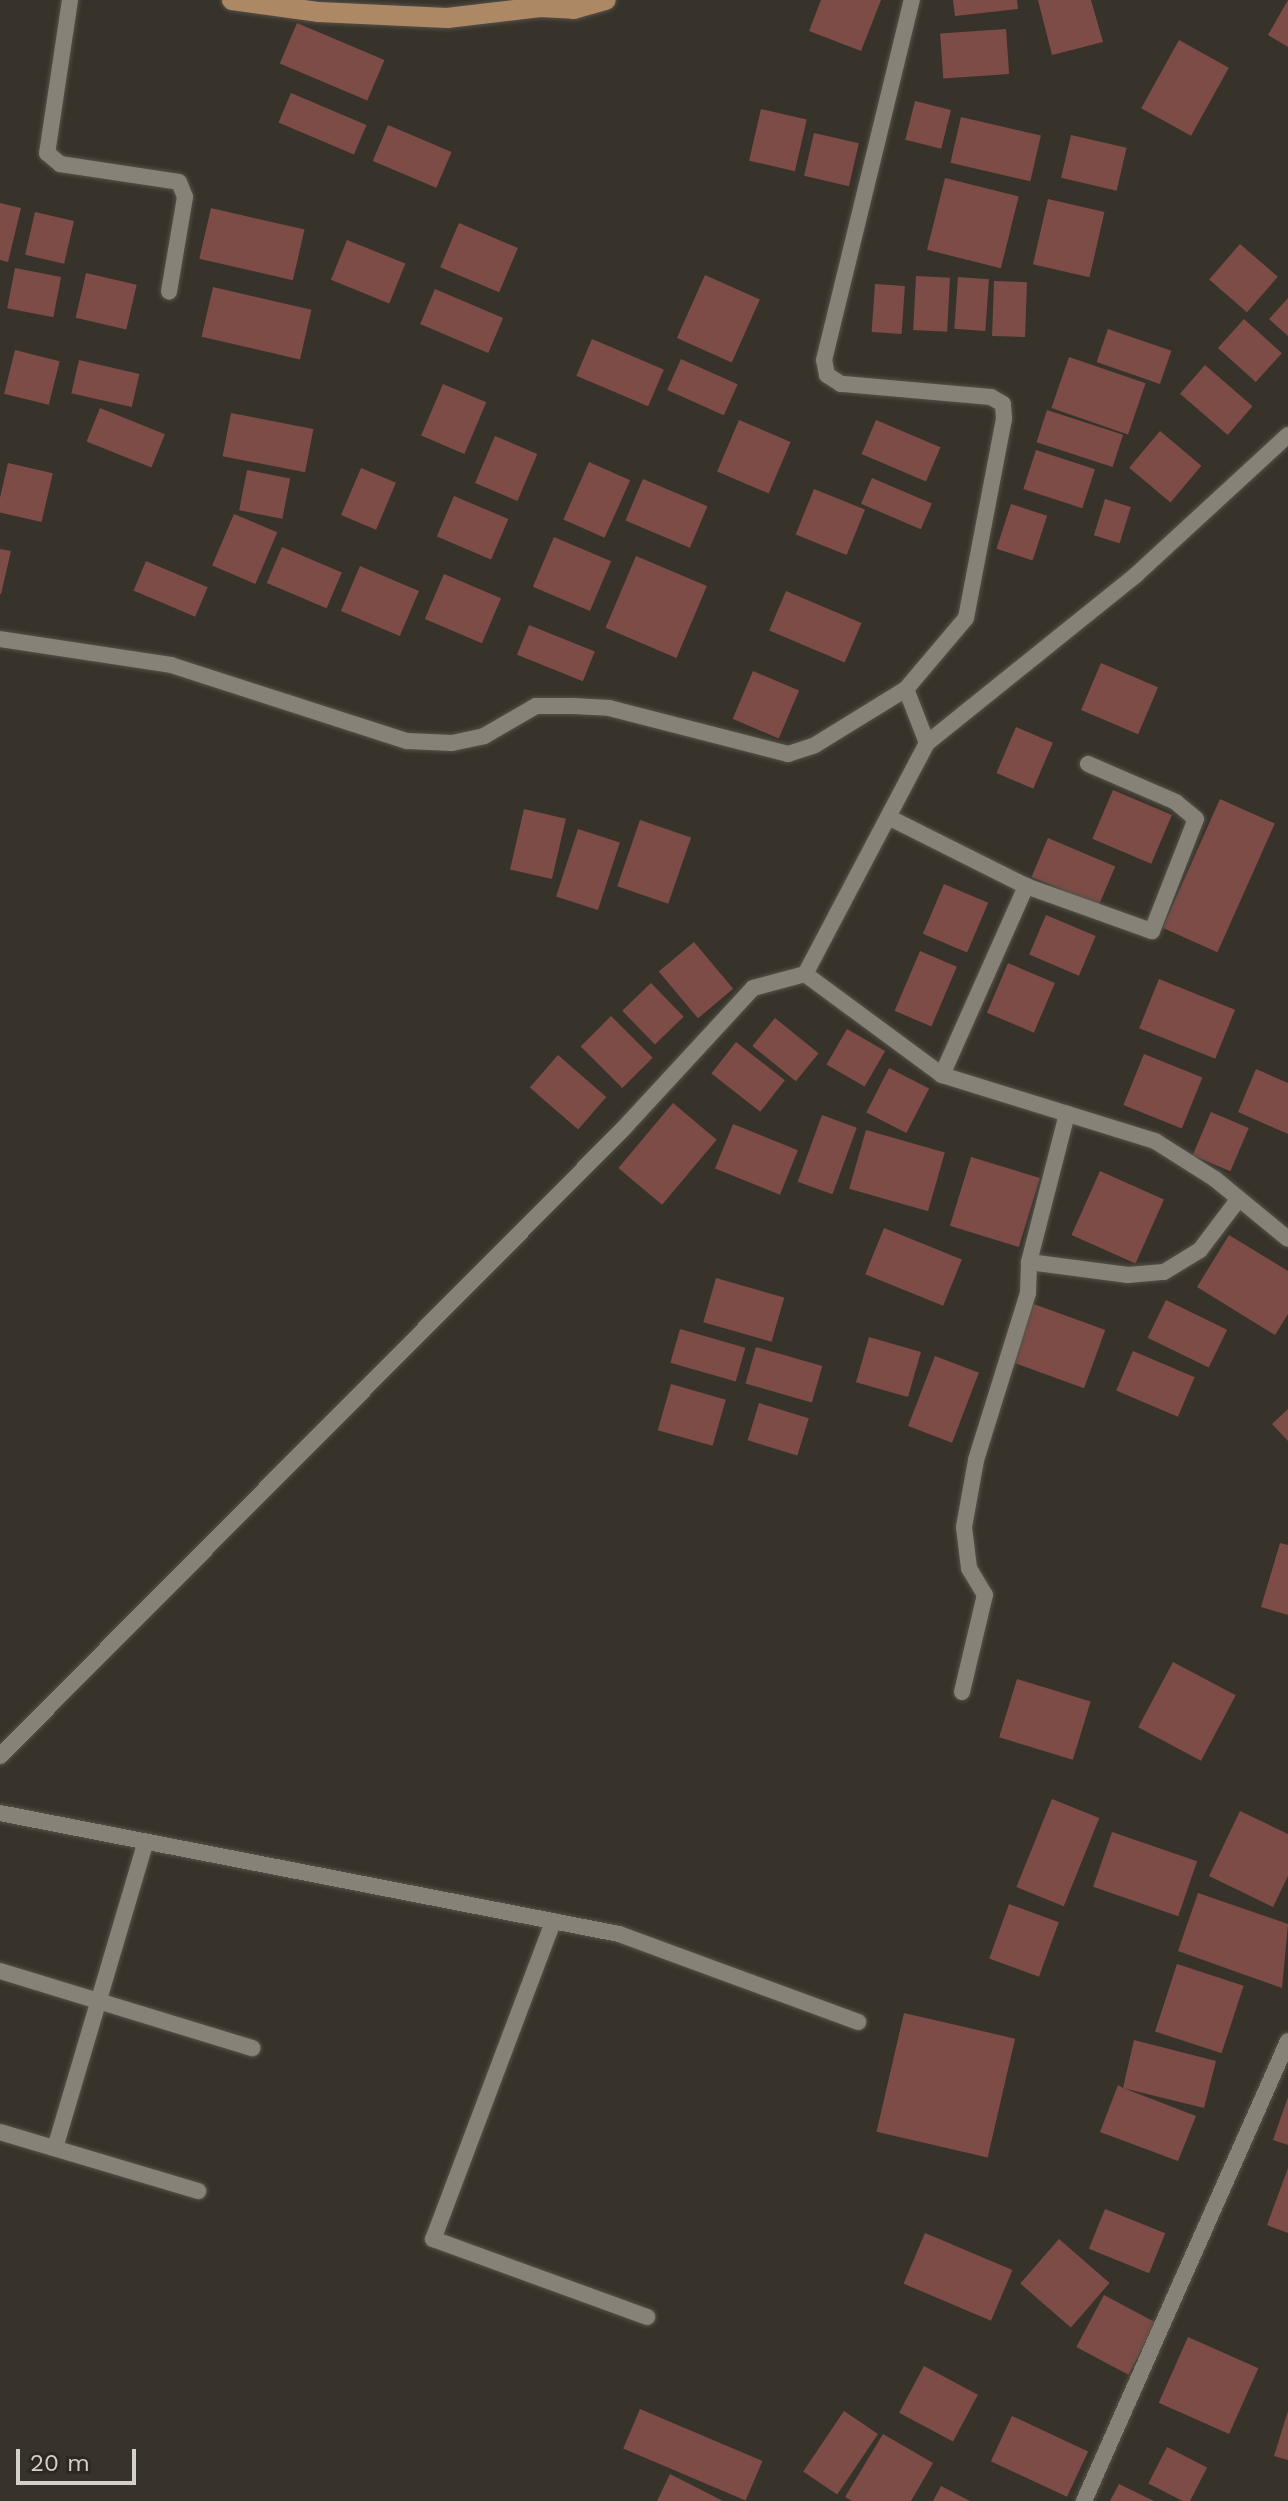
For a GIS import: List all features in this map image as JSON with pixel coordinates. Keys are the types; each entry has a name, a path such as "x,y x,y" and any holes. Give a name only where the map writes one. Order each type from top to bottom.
{"main road":[{"path":"232,0 319,12 447,18 574,9 606,0"}],"street":[{"path":"70,0 47,153 60,164 179,182 185,197 169,292"},
{"path":"0,639 171,665 407,741 452,743 484,736 536,706 573,706 609,708 788,754 815,745 909,694 966,618 1004,419 1003,404 991,397 841,384 827,375 825,344 912,0"},
{"path":"0,1756 623,1129 753,988 805,974 892,819 925,739 1136,575 1288,435"},
{"path":"909,694 925,739"},
{"path":"892,819 1026,886 1141,931 1158,927 1196,819 1176,802 1088,764"},
{"path":"942,1075 1026,886"},
{"path":"805,974 942,1075 1155,1141 1288,1239"},
{"path":"962,1692 985,1595 969,1568 964,1527 976,1460 1028,1293 1029,1262 1067,1114"},
{"path":"1029,1262 1128,1275 1164,1272 1200,1250 1237,1201"},
{"path":"0,1813 145,1845 619,1934 858,2022"},
{"path":"55,2148 145,1845"},
{"path":"553,1922 433,2239 647,2317"},
{"path":"0,1971 252,2048"},
{"path":"1084,2501 1288,2041"},
{"path":"0,2132 198,2191"}],"building":[{"path":"821,0 881,0 861,51 809,31"},
{"path":"953,0 1017,0 1018,9 955,16"},
{"path":"1038,0 1091,0 1103,42 1052,55"},
{"path":"1288,0 1288,47 1268,35"},
{"path":"297,23 384,60 367,101 280,64"},
{"path":"1006,29 1009,74 943,78 940,34"},
{"path":"1179,40 1229,68 1191,136 1141,108"},
{"path":"291,93 366,125 354,154 278,122"},
{"path":"915,101 951,110 941,149 905,140"},
{"path":"761,109 807,120 795,171 749,161"},
{"path":"961,117 1041,135 1030,181 950,163"},
{"path":"388,125 452,152 436,188 373,161"},
{"path":"814,133 859,143 849,186 804,176"},
{"path":"1071,135 1127,148 1117,191 1061,178"},
{"path":"945,178 1019,196 1001,268 927,250"},
{"path":"1048,199 1105,212 1089,277 1033,264"},
{"path":"0,203 21,208 8,262 0,260"},
{"path":"211,208 305,230 293,280 199,259"},
{"path":"35,212 74,221 64,264 25,255"},
{"path":"459,223 518,248 499,292 440,267"},
{"path":"347,240 405,264 389,303 331,280"},
{"path":"1240,244 1278,277 1247,312 1209,279"},
{"path":"15,268 61,277 53,317 7,308"},
{"path":"86,273 137,285 126,330 76,318"},
{"path":"705,275 760,299 732,362 677,338"},
{"path":"916,276 950,278 947,332 913,330"},
{"path":"958,277 989,279 985,331 954,329"},
{"path":"994,281 1027,282 1025,337 992,336"},
{"path":"875,284 905,286 902,334 872,332"},
{"path":"213,287 311,310 300,359 202,337"},
{"path":"435,289 503,318 488,353 420,324"},
{"path":"1288,298 1288,336 1269,319"},
{"path":"1244,319 1282,353 1256,382 1218,348"},
{"path":"1108,329 1171,351 1160,384 1097,362"},
{"path":"592,339 664,369 648,406 576,376"},
{"path":"15,350 60,361 49,405 4,394"},
{"path":"1069,357 1146,383 1128,434 1051,408"},
{"path":"681,359 738,384 724,415 667,390"},
{"path":"79,360 139,374 132,407 71,393"},
{"path":"1205,365 1253,406 1228,435 1180,394"},
{"path":"443,384 486,402 464,454 421,436"},
{"path":"100,408 165,434 151,468 87,441"},
{"path":"1047,410 1123,435 1113,467 1036,442"},
{"path":"231,413 313,429 305,472 223,456"},
{"path":"739,420 791,442 769,493 717,472"},
{"path":"876,420 940,447 926,481 862,454"},
{"path":"1160,431 1201,466 1171,502 1129,468"},
{"path":"495,436 537,454 517,501 475,483"},
{"path":"1036,450 1095,469 1082,508 1023,489"},
{"path":"589,462 630,480 604,538 563,520"},
{"path":"8,463 53,473 42,522 0,512"},
{"path":"361,468 396,483 376,530 341,515"},
{"path":"247,470 290,478 282,519 239,510"},
{"path":"872,478 932,503 921,529 861,504"},
{"path":"643,479 707,506 690,548 625,520"},
{"path":"814,489 865,510 847,555 796,534"},
{"path":"454,496 508,519 491,560 437,537"},
{"path":"1105,499 1131,507 1120,543 1094,535"},
{"path":"1011,504 1047,516 1033,560 996,549"},
{"path":"234,514 277,532 255,584 212,566"},
{"path":"554,537 611,561 590,611 533,587"},
{"path":"282,547 342,572 327,608 267,583"},
{"path":"0,549 11,551 1,594 0,594"},
{"path":"636,556 707,586 676,658 606,628"},
{"path":"146,561 208,587 195,617 133,590"},
{"path":"360,566 419,591 400,636 341,611"},
{"path":"444,574 501,598 482,643 425,619"},
{"path":"786,591 861,623 845,663 769,631"},
{"path":"529,625 595,652 583,681 517,655"},
{"path":"1101,663 1158,687 1138,734 1081,710"},
{"path":"753,671 799,691 779,738 733,719"},
{"path":"1016,727 1053,743 1033,789 996,773"},
{"path":"1113,790 1172,815 1151,864 1092,839"},
{"path":"1220,799 1275,823 1217,952 1163,928"},
{"path":"524,809 566,819 552,879 510,869"},
{"path":"640,820 691,838 668,904 617,886"},
{"path":"578,829 620,843 598,910 556,897"},
{"path":"1048,838 1115,867 1099,905 1032,877"},
{"path":"944,884 988,903 967,952 923,934"},
{"path":"1046,915 1096,936 1079,976 1029,955"},
{"path":"694,942 733,989 698,1018 659,972"},
{"path":"920,951 957,967 931,1026 895,1011"},
{"path":"1008,963 1055,983 1034,1033 987,1013"},
{"path":"1159,979 1235,1010 1215,1059 1139,1028"},
{"path":"651,983 684,1017 655,1045 622,1011"},
{"path":"611,1016 653,1058 622,1088 581,1046"},
{"path":"775,1018 819,1053 796,1081 752,1046"},
{"path":"847,1029 885,1051 865,1087 826,1065"},
{"path":"736,1042 785,1080 760,1112 711,1074"},
{"path":"1144,1054 1202,1078 1182,1129 1123,1105"},
{"path":"558,1055 606,1097 578,1129 530,1087"},
{"path":"889,1068 929,1088 906,1133 866,1113"},
{"path":"1256,1069 1288,1083 1288,1134 1238,1112"},
{"path":"673,1103 717,1140 662,1205 618,1168"},
{"path":"1211,1112 1249,1128 1230,1171 1193,1155"},
{"path":"822,1115 857,1128 832,1194 798,1182"},
{"path":"733,1124 798,1150 780,1195 715,1169"},
{"path":"866,1130 945,1153 928,1211 849,1189"},
{"path":"971,1157 1040,1178 1019,1247 950,1226"},
{"path":"1100,1171 1164,1199 1135,1263 1072,1235"},
{"path":"884,1228 962,1259 943,1306 865,1274"},
{"path":"1229,1235 1288,1271 1288,1314 1275,1335 1197,1287"},
{"path":"716,1278 784,1298 772,1342 703,1322"},
{"path":"1166,1300 1227,1330 1209,1368 1148,1338"},
{"path":"1031,1303 1105,1330 1084,1388 1010,1361"},
{"path":"680,1329 745,1348 736,1381 670,1363"},
{"path":"869,1337 921,1352 908,1397 856,1382"},
{"path":"756,1347 822,1366 812,1403 746,1384"},
{"path":"1133,1351 1195,1377 1178,1417 1116,1391"},
{"path":"935,1356 979,1373 952,1443 908,1426"},
{"path":"671,1384 726,1400 713,1446 658,1430"},
{"path":"759,1403 809,1418 797,1455 748,1440"},
{"path":"1288,1409 1288,1441 1272,1424"},
{"path":"1280,1543 1288,1545 1288,1615 1261,1607"},
{"path":"1173,1662 1236,1695 1201,1761 1138,1727"},
{"path":"1017,1679 1091,1702 1073,1760 999,1737"},
{"path":"1052,1799 1099,1818 1064,1906 1016,1887"},
{"path":"1240,1811 1288,1834 1288,1876 1273,1907 1209,1876"},
{"path":"1112,1832 1197,1861 1178,1916 1093,1887"},
{"path":"1198,1893 1288,1924 1282,1988 1178,1951"},
{"path":"1009,1904 1059,1922 1039,1977 989,1959"},
{"path":"1177,1964 1244,1986 1222,2053 1155,2032"},
{"path":"904,2013 1015,2039 988,2158 877,2132"},
{"path":"1134,2040 1216,2061 1204,2108 1123,2088"},
{"path":"1118,2085 1196,2116 1178,2161 1100,2132"},
{"path":"1288,2097 1288,2145 1273,2140"},
{"path":"1288,2168 1288,2233 1267,2225"},
{"path":"1105,2209 1165,2233 1149,2273 1089,2249"},
{"path":"925,2233 1012,2270 991,2321 904,2284"},
{"path":"1059,2239 1110,2283 1071,2327 1020,2284"},
{"path":"1104,2295 1156,2323 1128,2375 1076,2347"},
{"path":"1188,2337 1258,2368 1229,2434 1159,2403"},
{"path":"924,2366 978,2395 953,2441 899,2413"},
{"path":"640,2409 762,2461 746,2501 623,2449"},
{"path":"844,2411 878,2434 837,2494 803,2472"},
{"path":"1288,2411 1288,2460 1274,2456"},
{"path":"1012,2416 1088,2451 1067,2497 991,2461"},
{"path":"883,2434 933,2463 911,2501 852,2501 845,2497"},
{"path":"1167,2447 1207,2467 1190,2501 1183,2501 1148,2484"},
{"path":"670,2474 723,2501 657,2501"},
{"path":"1119,2484 1154,2501 1110,2501"},
{"path":"941,2486 970,2501 933,2501"}]}
